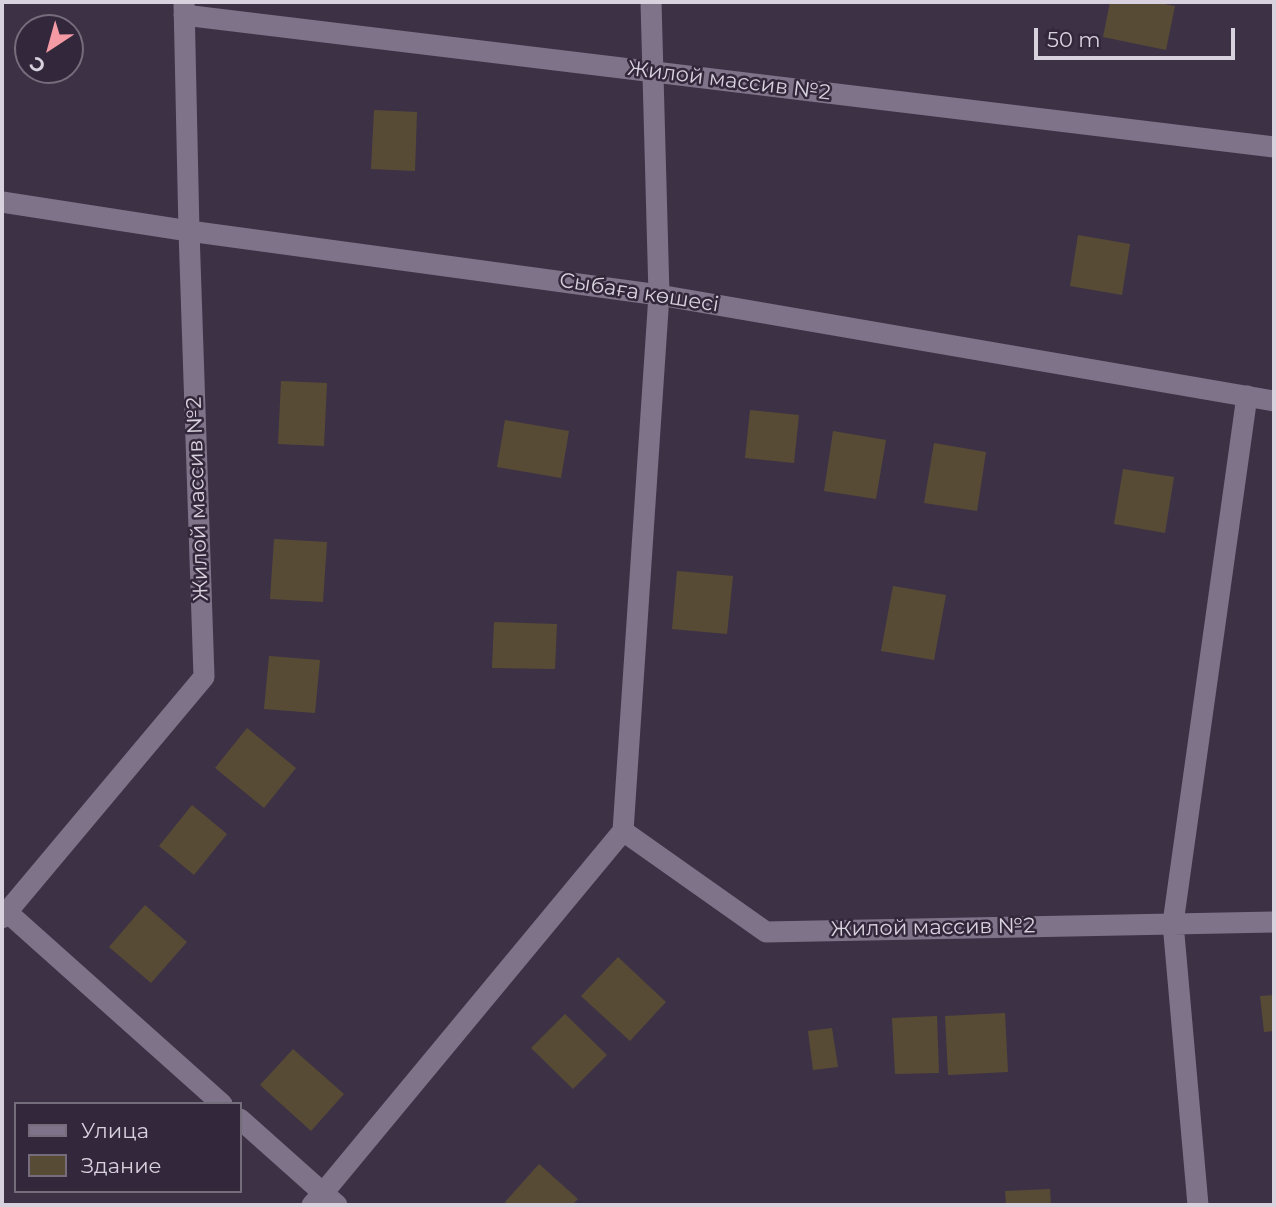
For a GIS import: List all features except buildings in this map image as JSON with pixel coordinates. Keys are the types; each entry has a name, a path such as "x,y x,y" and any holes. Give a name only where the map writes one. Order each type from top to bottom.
{"street":[{"path":"242,1121 324,1201 623,831 659,295 651,2"},
{"name":"Жилой массив №2","path":"220,1102 4,915 204,677 184,8 653,72 1274,147"},
{"name":"Сыбаға көшесі","path":"2,202 189,231 659,295 1274,401"},
{"path":"1198,1205 1173,923 1247,396"},
{"name":"Жилой массив №2","path":"623,831 766,932 1274,922"}]}
